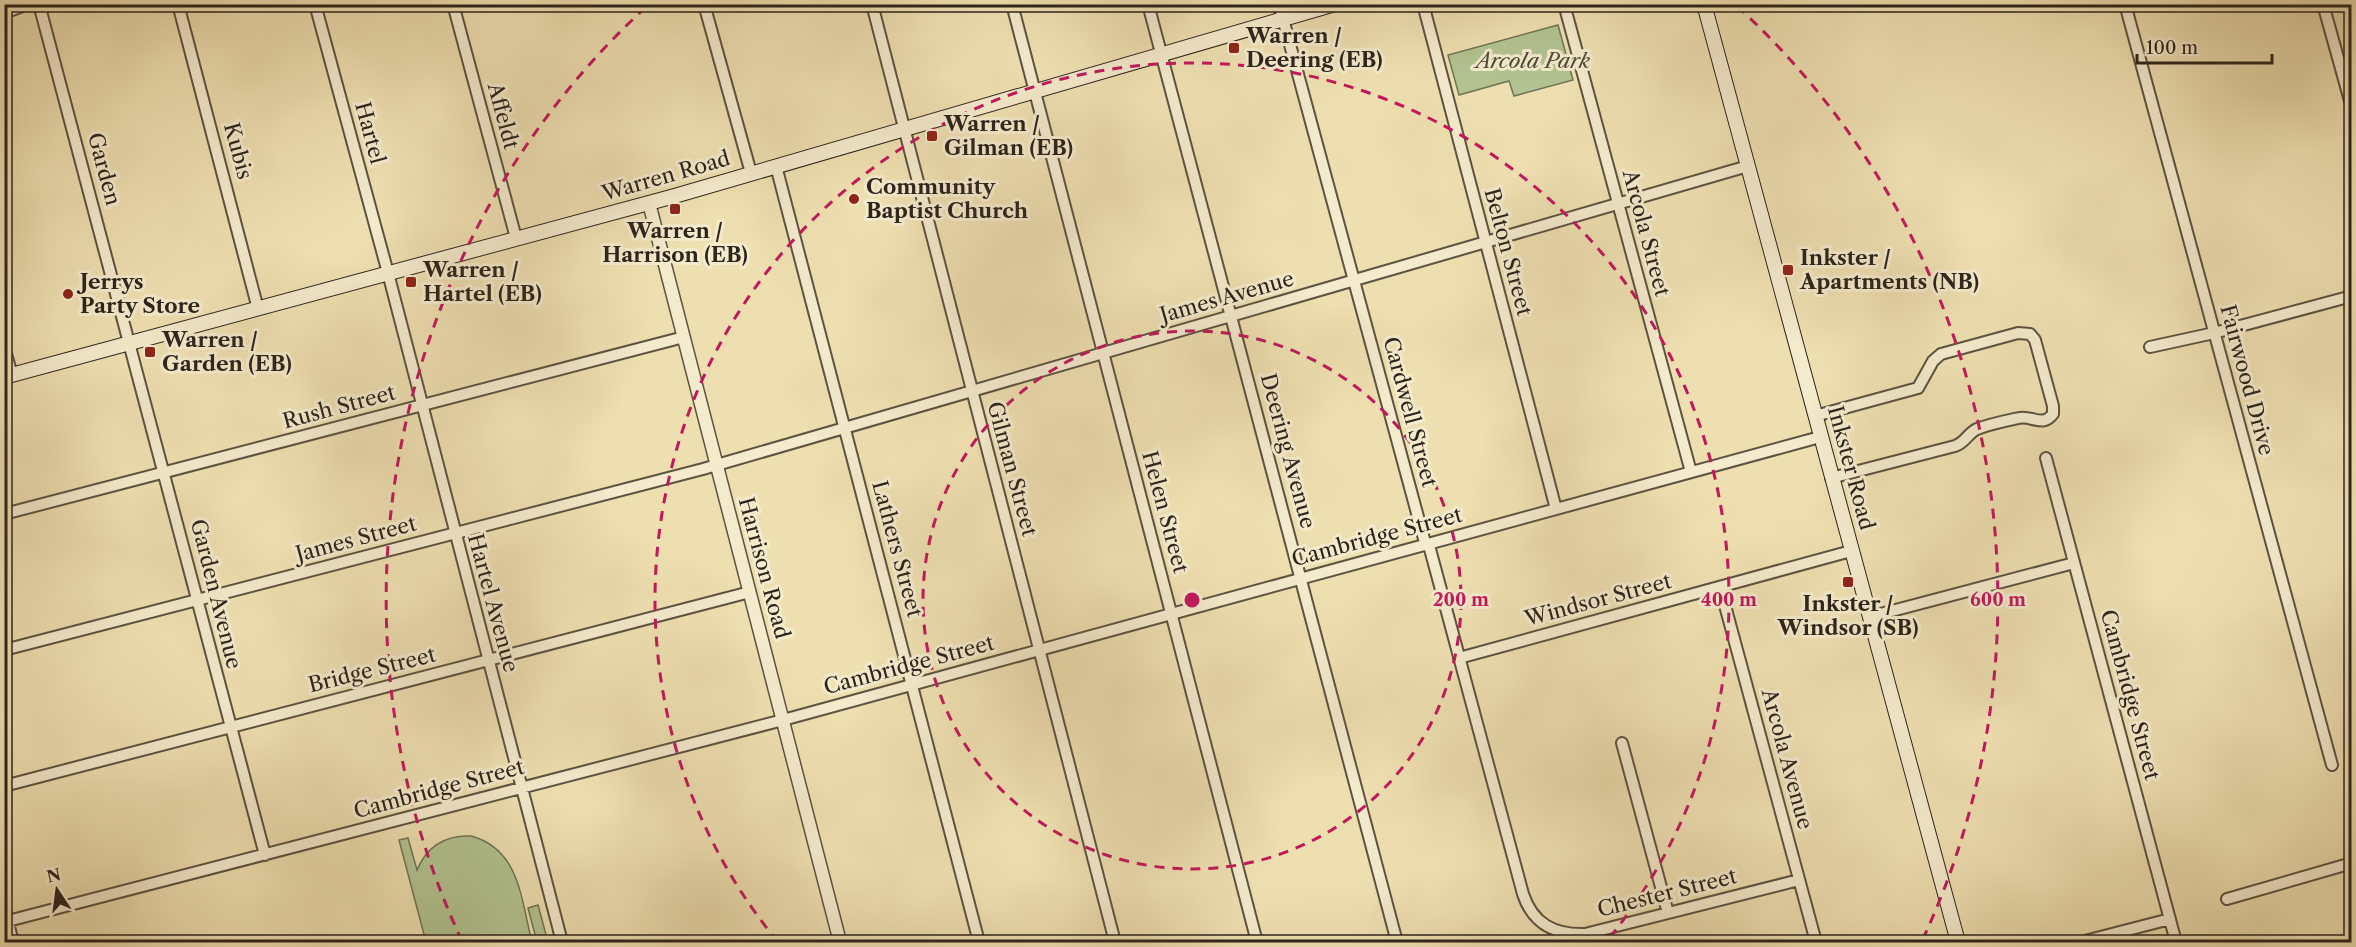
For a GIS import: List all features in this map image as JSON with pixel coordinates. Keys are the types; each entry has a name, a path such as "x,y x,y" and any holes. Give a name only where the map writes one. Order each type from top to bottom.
{"main road":[{"name":"Warren Road","path":"8,376 649,203 1335,4"},
{"name":"Inkster Road","path":"1704,4 1959,942"}],"street":[{"path":"4,13 28,4"},
{"name":"Garden","path":"39,4 131,343"},
{"name":"Kubis","path":"178,4 258,309"},
{"name":"Hartel","path":"315,4 388,273"},
{"name":"Affeldt","path":"453,4 516,238"},
{"path":"704,4 751,174"},
{"name":"Gilman Street","path":"872,4 1115,942"},
{"name":"Helen Street","path":"1012,4 1257,942"},
{"name":"Deering Avenue","path":"1148,4 1397,942"},
{"name":"Cardwell Street","path":"1279,4 1523,894 1530,912 1546,926"},
{"name":"Belton Street","path":"1423,4 1556,509"},
{"name":"Arcola Street","path":"1564,4 1690,472"},
{"name":"Fairwood Drive","path":"2125,4 2332,765"},
{"path":"2323,4 2352,108"},
{"name":"Lathers Street","path":"776,166 979,942"},
{"name":"James Avenue","path":"717,464 1748,166"},
{"name":"Harrison Road","path":"649,203 840,942"},
{"name":"Hartel Avenue","path":"388,273 562,942"},
{"path":"2150,347 2214,333 2352,296"},
{"path":"1815,416 1918,388 1934,361 1941,354 2018,333 2030,334 2035,340 2053,406 2053,414 2047,420 2039,422 2021,417 1978,429 1964,443 1955,446 1832,478"},
{"name":"Rush Street","path":"4,514 684,337"},
{"name":"Garden Avenue","path":"131,343 265,855"},
{"path":"4,348 8,376"},
{"name":"Cambridge Street","path":"6,922 783,720 1820,437"},
{"name":"Cambridge Street","path":"2046,458 2176,942"},
{"name":"James Street","path":"4,650 717,464"},
{"name":"Windsor Street","path":"1459,658 1851,551"},
{"path":"1869,617 2074,562"},
{"name":"Arcola Avenue","path":"1720,587 1816,942"},
{"name":"Bridge Street","path":"4,786 750,592"},
{"path":"1623,742 1668,913"},
{"path":"2227,899 2352,863"},
{"name":"Chester Street","path":"1546,926 1562,933 1585,934 1799,880"},
{"path":"4,908 13,942"},
{"path":"2081,942 2170,918"}],"green space":[{"name":"Arcola Park","path":"1558,25 1573,80 1514,96 1509,81 1459,95 1448,55"},
{"path":"471,836 500,852 509,864 521,893 532,942 426,942 399,840 408,838 417,870 426,854 438,844 453,838"},
{"path":"538,905 548,942 537,942 528,908"}],"place":[{"name":"Warren / Deering (EB)","path":"1234,48"},
{"name":"Warren / Gilman (EB)","path":"932,136"},
{"name":"Community Baptist Church","path":"854,199"},
{"name":"Warren / Harrison (EB)","path":"675,209"},
{"name":"Inkster / Apartments (NB)","path":"1788,270"},
{"name":"Warren / Hartel (EB)","path":"411,282"},
{"name":"Jerrys Party Store","path":"68,294"},
{"name":"Warren / Garden (EB)","path":"150,352"},
{"name":"Inkster / Windsor (SB)","path":"1848,582"}]}
